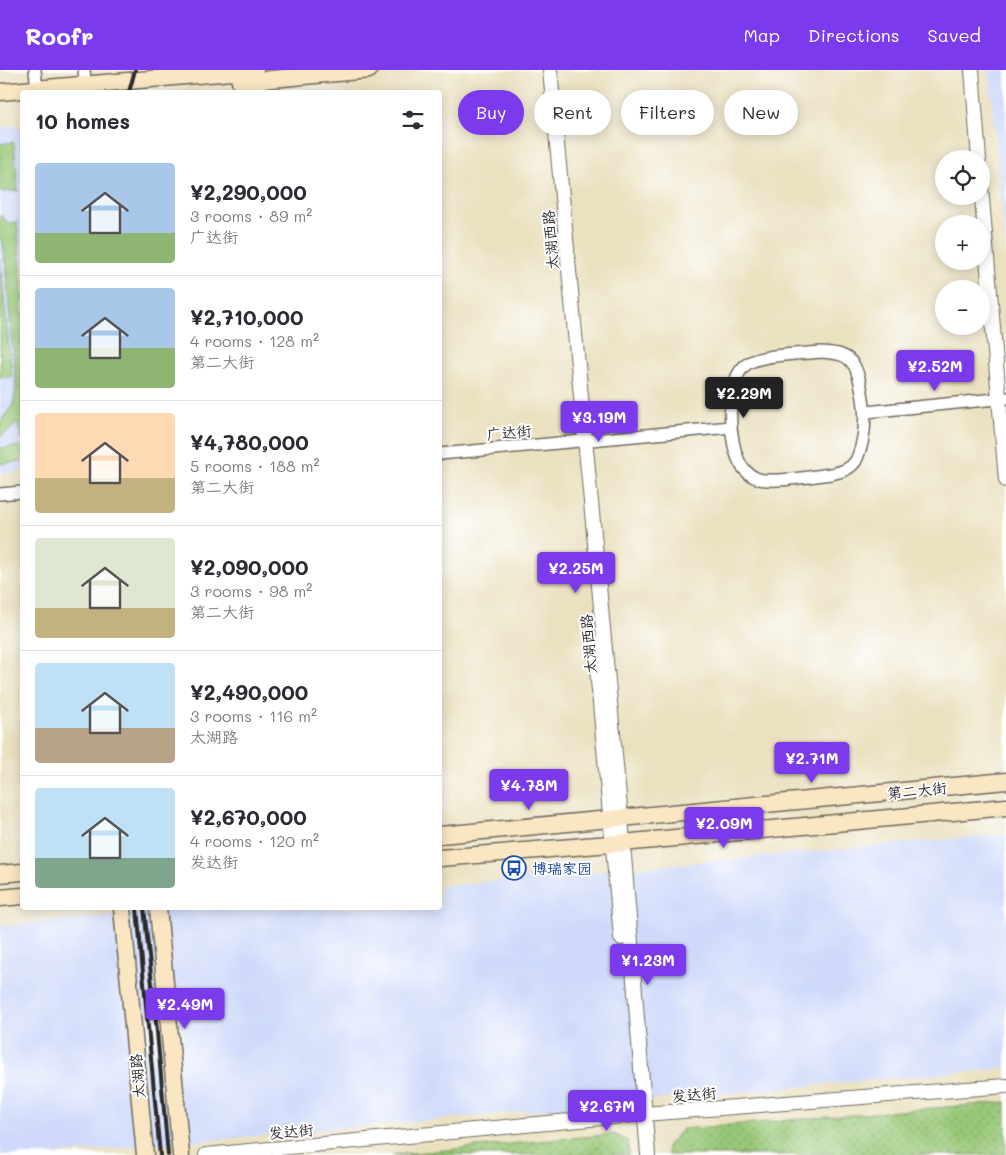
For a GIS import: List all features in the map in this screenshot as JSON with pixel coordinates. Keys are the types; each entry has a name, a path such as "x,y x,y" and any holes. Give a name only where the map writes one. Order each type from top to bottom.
{"main road":[{"path":"25,90 86,82 255,70"},
{"path":"148,90 368,70"},
{"path":"0,92 20,90"},
{"path":"0,104 20,102"},
{"name":"第二大街","path":"442,835 1006,781"},
{"name":"第二大街","path":"442,858 1006,807"},
{"path":"0,874 20,872"},
{"path":"0,898 20,896"},
{"name":"太湖路","path":"122,910 145,1155"},
{"path":"158,910 181,1155"}],"street":[{"path":"35,70 37,89"},
{"name":"太湖西路","path":"542,70 581,440"},
{"name":"太湖西路","path":"550,70 641,1115 648,1155"},
{"path":"972,70 978,150"},
{"path":"983,205 1002,398 1006,480"},
{"path":"822,352 833,352 843,355 853,363 858,373 866,412 865,429 855,461 839,473 775,480 760,479 749,474 741,465 734,449 731,427 733,384 738,373 745,366 752,361 762,358 822,352"},
{"path":"866,412 1002,398"},
{"name":"广达街","path":"442,454 731,427"},
{"path":"0,494 20,492"},
{"name":"发达街","path":"206,1155 641,1115 1006,1086"}],"shaded area":[{"path":"989,70 1006,70 1006,251 998,168"},
{"path":"13,126 20,128 20,471 0,473 0,128"},
{"path":"1006,834 1006,1068 46,1155 0,1155 0,926 176,910 442,910 442,886"}],"green space":[{"path":"14,142 18,191 0,192 0,144"},
{"path":"0,215 9,223 17,222 20,258 20,438 18,422 0,437 0,422 12,406 16,386 5,261 0,238"},
{"path":"0,259 12,377 0,378"},
{"path":"20,446 20,461 0,464 0,448"},
{"path":"1006,1102 1006,1155 668,1155 667,1146 682,1129"},
{"path":"614,1134 628,1141 629,1155 392,1155"}],"railway":[{"path":"130,90 135,70"},
{"path":"137,910 160,1155"},
{"path":"144,910 168,1155"}],"place":[{"name":"博瑞家园","path":"514,868"}]}
